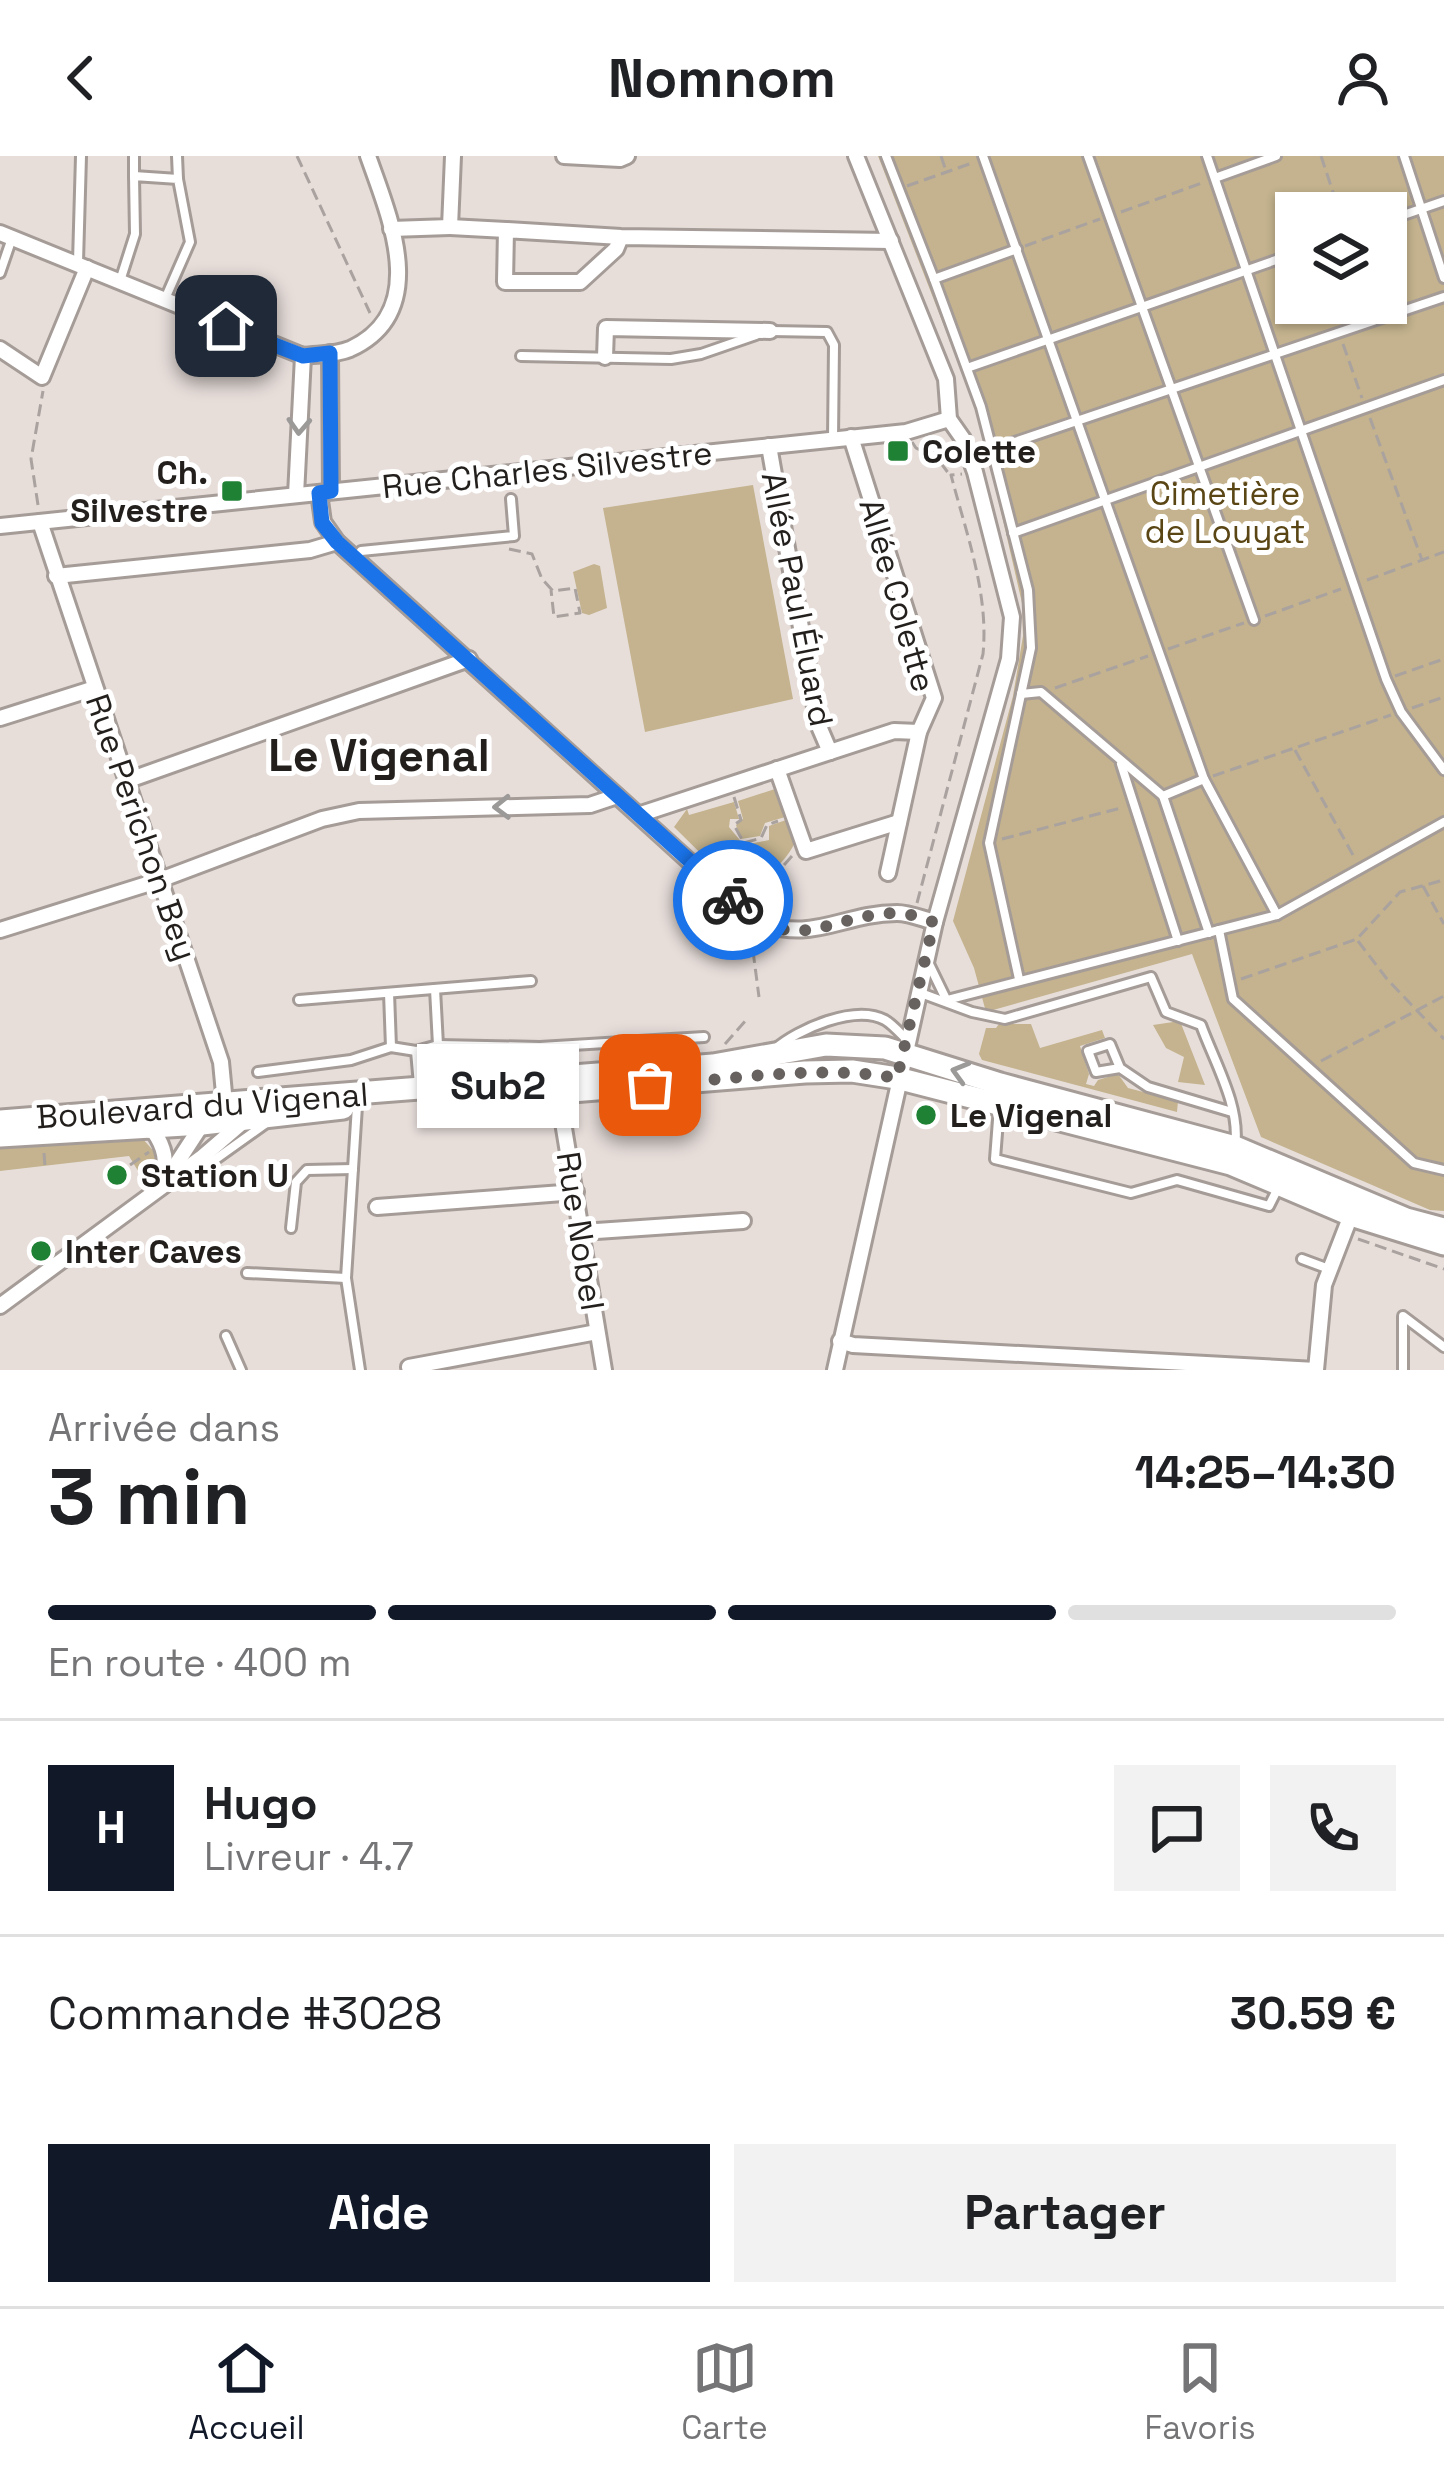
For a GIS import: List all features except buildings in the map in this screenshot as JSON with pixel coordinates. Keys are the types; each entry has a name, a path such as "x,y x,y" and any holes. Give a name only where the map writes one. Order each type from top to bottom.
{"main road":[{"name":"Boulevard du Vigenal","path":"0,1121 713,1065 826,1045 906,1048 1235,1148 1406,1219 1444,1229"},
{"name":"Boulevard du Vigenal","path":"0,1136 202,1124 358,1106 805,1072 861,1072 1231,1164 1351,1215 1444,1244"}],"street":[{"path":"6,235 303,356 347,350 378,331 392,311 401,280 368,156"},
{"path":"450,227 454,156"},
{"path":"564,156 627,156"},
{"path":"835,1370 934,922 1009,659 1012,617 975,472 950,419 946,379 856,156"},
{"path":"391,229 891,241"},
{"path":"506,230 505,282 580,282 616,249 621,237"},
{"path":"0,349 42,377 82,266"},
{"path":"605,357 606,328 770,331"},
{"path":"330,353 322,523 337,542 762,923 779,931 805,931 895,913 934,922"},
{"path":"296,495 303,356"},
{"name":"Rue Charles Silvestre","path":"0,526 39,516 296,495 906,432 950,419"},
{"name":"Allée Colette","path":"851,437 934,698 919,733 888,873"},
{"name":"Allée Paul Éluard","path":"769,446 818,724 830,752"},
{"name":"Rue Perichon Bey","path":"39,516 221,1062 225,1104"},
{"path":"56,576 310,550 337,542"},
{"path":"126,781 470,659"},
{"path":"0,718 94,688"},
{"path":"641,814 894,731 919,733"},
{"path":"777,769 806,851 899,822"},
{"path":"0,930 160,880 322,819 359,811 590,805 617,796"},
{"name":"Rue Nobel","path":"558,1091 604,1370"},
{"path":"169,1181 202,1124 225,1104"},
{"path":"0,1306 245,1120"},
{"path":"138,1127 154,1132 162,1144 169,1181"},
{"path":"377,1207 576,1192"},
{"path":"840,1341 1113,1366 1316,1370 1324,1285 1351,1215"},
{"path":"582,1232 742,1221"},
{"path":"410,1367 479,1362 598,1331"}],"lane":[{"path":"81,156 82,266"},
{"path":"120,281 135,235 134,156"},
{"path":"165,300 190,242 177,156"},
{"path":"886,156 994,449 1028,590 1031,648 989,843 1019,979"},
{"path":"1088,156 1254,620"},
{"path":"1207,156 1385,680 1401,712 1444,770"},
{"path":"1215,178 1276,156"},
{"path":"1404,156 1444,278"},
{"path":"984,157 1204,779 1277,915"},
{"path":"134,176 178,178"},
{"path":"1407,214 1444,201"},
{"path":"0,273 6,235"},
{"path":"934,279 1017,249"},
{"path":"967,368 1275,260"},
{"path":"994,449 1444,297"},
{"path":"521,356 671,358 700,354 770,331 827,332 834,345 833,439"},
{"path":"1013,533 1444,380"},
{"path":"356,558 362,551 514,536 511,499"},
{"path":"1021,694 1041,692 1163,796 1214,931 1233,999 1414,1163 1444,1170"},
{"path":"1121,762 1178,941"},
{"path":"1163,796 1204,779"},
{"path":"947,1000 1277,915 1444,822"},
{"path":"926,958 947,1000"},
{"path":"918,992 1005,1019 1151,977 1166,1012 1201,1025 1233,1112 1238,1131 1235,1148"},
{"path":"299,1000 531,981"},
{"path":"435,989 438,1045"},
{"path":"389,993 392,1047"},
{"path":"258,1072 351,1060 392,1047 416,1051 438,1045 540,1047 704,1037"},
{"path":"1120,1068 1096,1072 1088,1051 1110,1045 1120,1068 1148,1087 1233,1112"},
{"path":"416,1051 420,1088"},
{"path":"358,1106 346,1278 360,1370"},
{"path":"999,1106 995,1159 1131,1192 1177,1180 1269,1206 1279,1184"},
{"path":"169,1181 191,1176 278,1116"},
{"path":"291,1228 296,1182 307,1170 353,1168"},
{"path":"1302,1259 1330,1269"},
{"path":"247,1273 346,1278"},
{"path":"1402,1370 1402,1316 1444,1347"},
{"path":"226,1336 241,1370"}],"path":[{"path":"297,156 378,331"},
{"path":"940,156 946,172"},
{"path":"1321,156 1333,192"},
{"path":"898,189 984,157"},
{"path":"1336,324 1422,560"},
{"path":"39,516 31,459 43,395"},
{"path":"906,432 916,448 937,458 950,475 986,625 983,654 914,916"},
{"path":"950,475 975,472"},
{"path":"504,537 506,548 532,554 551,590 554,617 580,613 575,588 551,590"},
{"path":"1041,692 1254,620"},
{"path":"1385,680 1444,659"},
{"path":"1204,779 1444,697"},
{"path":"1294,748 1361,868"},
{"path":"730,784 741,820 734,825 744,843 761,838 767,825 794,816"},
{"path":"989,843 1134,804"},
{"path":"762,923 770,910 764,888 804,845"},
{"path":"1230,982 1357,939 1400,892 1444,880"},
{"path":"1423,884 1444,924"},
{"path":"1357,939 1444,1039"},
{"path":"753,951 759,998"},
{"path":"1309,1068 1444,996"},
{"path":"724,1045 747,1019"},
{"path":"130,1165 156,1148"}],"green space":[{"name":"Cimetière de Louyat","path":"878,156 1444,156 1444,1211 1430,1210 1261,1137 1192,954 986,1012 974,968 953,921 1013,696 1023,636 1022,603 979,416"},
{"path":"753,485 793,699 645,732 603,508"},
{"path":"600,566 607,608 589,615 582,613 573,572"},
{"path":"775,789 785,817 765,823 760,836 741,839 736,825 743,819 738,801"},
{"path":"734,802 739,819 730,819 729,827 744,845 769,840 769,826 786,820 794,844 765,883 763,900 768,910 764,916 674,827 687,809 689,815"},
{"path":"1180,1021 1205,1085 1178,1082 1184,1057 1166,1048 1153,1025"},
{"path":"1031,1024 1040,1048 1102,1030 1105,1038 1080,1046 1089,1074 1086,1084 1094,1086 1118,1074 1128,1088 1178,1101 1177,1112 982,1060 979,1054 986,1028"},
{"path":"142,1138 158,1156 153,1180 146,1184 129,1156 0,1171 0,1145"}],"way so far":[{"path":"650,1085 805,1072 861,1072 897,1078 934,922 895,913 805,931 779,931 754,920 733,900"}],"place":[{"name":"Colette","path":"898,451"},
{"name":"Ch. Silvestre","path":"232,491"},
{"name":"Sub2","path":"650,1085"},
{"name":"Le Vigenal","path":"926,1115"},
{"name":"Station U","path":"117,1175"},
{"name":"Inter Caves","path":"41,1251"}],"district":[{"name":"Le Vigenal","path":"379,755"}],"route":[{"path":"226,326 303,356 330,353 331,491 319,493 322,523 337,542 733,900"}]}
